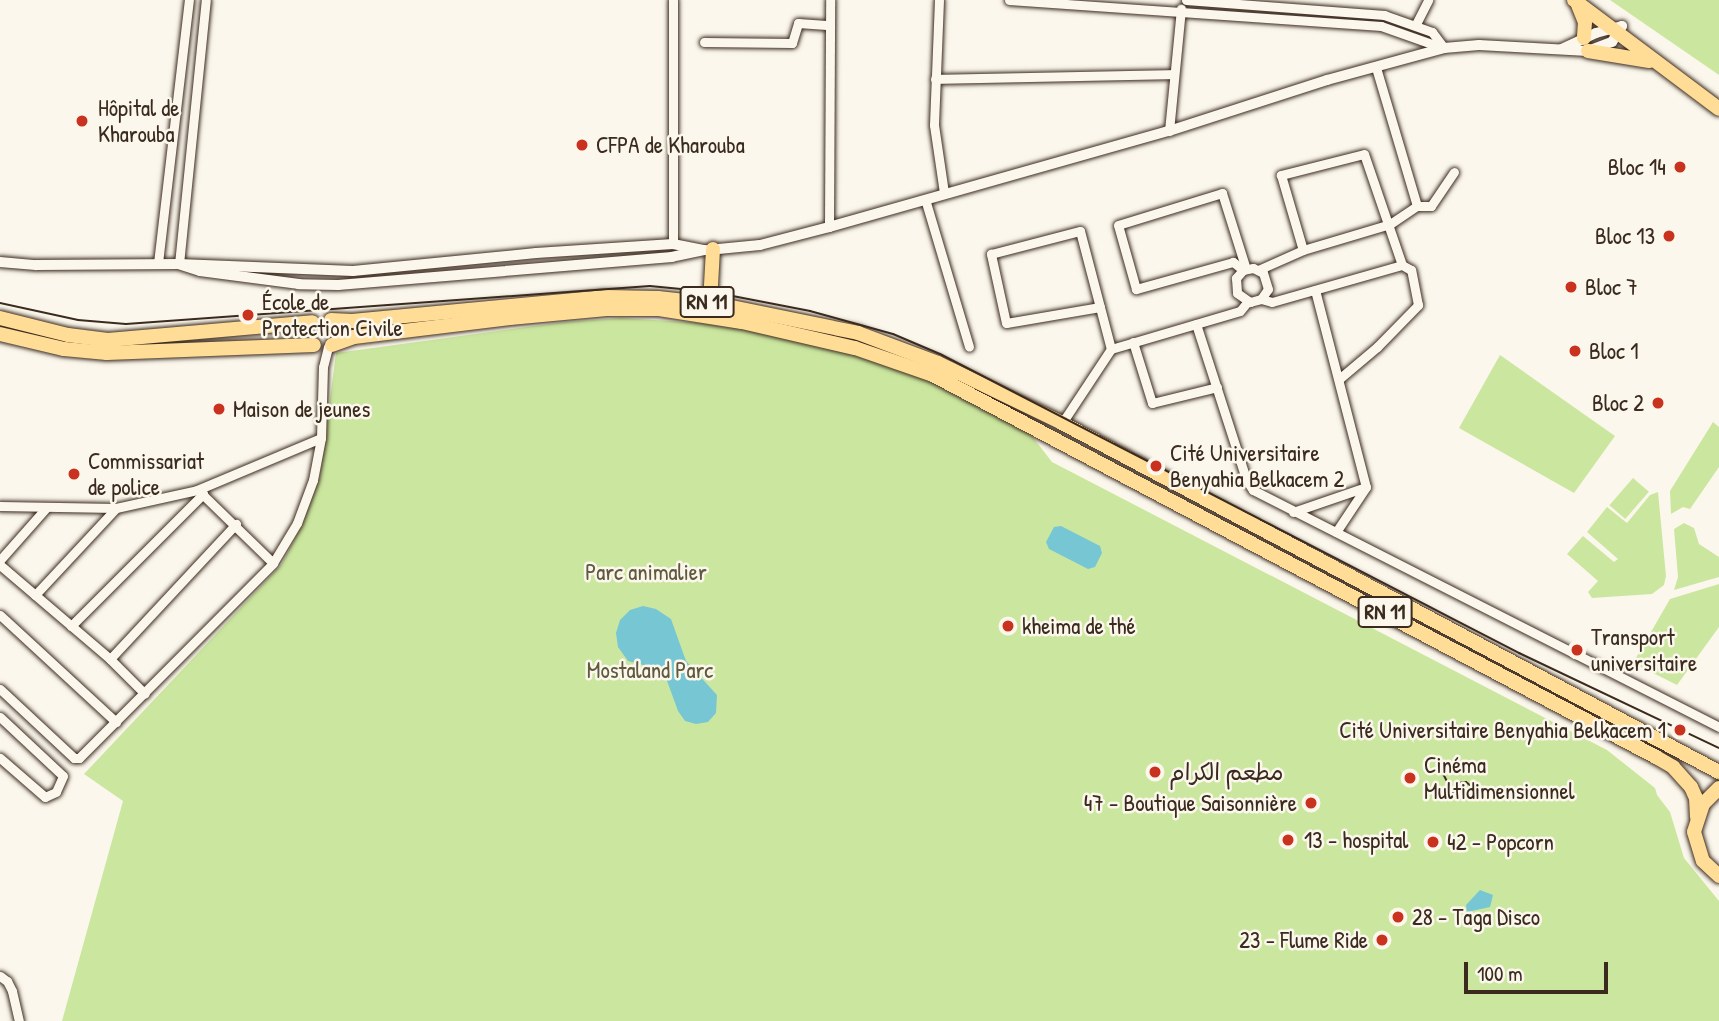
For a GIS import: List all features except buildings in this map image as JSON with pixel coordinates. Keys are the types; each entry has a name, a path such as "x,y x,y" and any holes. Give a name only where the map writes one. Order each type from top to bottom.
{"main road":[{"path":"1579,0 1719,99"},
{"path":"1579,0 1585,22 1586,45 1653,62"},
{"path":"1617,29 1653,62 1719,109"},
{"path":"709,250 710,303"},
{"name":"RN 11","path":"331,320 352,321 606,297 687,299 795,318 858,333 938,363 1062,423 1719,772"},
{"name":"RN 11","path":"0,334 64,349 107,353 323,346 354,337 510,318 607,309 659,309 742,321 855,348 933,375 1656,757 1673,767 1690,787 1696,798 1696,817"},
{"path":"0,318 68,335 108,340 312,322 321,318 331,320 338,332 323,346 308,336 312,322"},
{"path":"1719,788 1703,804 1696,817 1696,847 1703,861 1719,876"}],"street":[{"path":"158,264 189,0"},
{"path":"179,264 205,0"},
{"path":"673,0 673,244"},
{"path":"829,227 830,0"},
{"path":"939,0 934,125 944,194"},
{"path":"1009,0 1381,26 1444,48"},
{"path":"1169,131 1180,11 1184,0 1384,15 1416,24 1432,32 1444,48"},
{"path":"1416,24 1428,0"},
{"path":"704,42 792,43 798,23 830,24"},
{"path":"179,264 200,271 338,285 673,257 760,245 1169,131 1327,80 1444,48 1479,45 1562,49 1586,45 1617,29"},
{"path":"1376,68 1417,206"},
{"path":"935,79 1174,74"},
{"path":"179,90 197,93"},
{"path":"1303,250 1281,175 1364,154 1402,265 1411,270 1418,305 1339,379"},
{"path":"1245,270 1222,193 1118,225 1136,289 1233,262 1245,270 1258,270 1303,250 1390,224 1417,206 1431,206 1454,172"},
{"path":"925,199 969,347"},
{"path":"1100,307 1006,323 991,254 1080,230 1111,349"},
{"path":"0,262 36,265 179,264 353,271 536,253 673,244 709,250"},
{"path":"1245,270 1236,278 1235,288 1240,297 1248,301 1261,299 1272,302 1402,265"},
{"path":"1258,270 1268,284 1261,299"},
{"path":"1315,290 1366,487 1336,532"},
{"path":"1062,423 1111,349 1240,311 1248,301"},
{"path":"1196,324 1246,479 1263,497 1719,727"},
{"path":"1133,342 1152,403 1217,387"},
{"path":"0,689 76,758 145,694 273,563 304,508 321,438 323,346"},
{"path":"0,506 116,508 200,492 321,438"},
{"path":"1293,512 1366,487"},
{"path":"200,492 236,524 273,563"},
{"path":"71,626 200,492"},
{"path":"46,508 0,563 110,659 145,694"},
{"path":"35,595 116,508"},
{"path":"110,659 236,524"},
{"path":"0,615 116,722"},
{"path":"0,717 64,776 56,792 45,797 0,758"},
{"path":"0,976 7,981 12,991 19,1021"}],"green space":[{"path":"1610,0 1719,0 1719,75"},
{"name":"Mostaland Parc","path":"621,318 703,323 781,336 870,357 931,380 1028,431 1052,462 1607,750 1655,788 1670,812 1684,858 1719,901 1719,1021 62,1021 123,801 84,774 281,565 303,523 320,476 336,353 564,322"},
{"path":"1500,355 1615,436 1574,493 1459,428"},
{"path":"1713,422 1719,427 1719,467 1690,509 1683,507 1671,514 1670,491"},
{"path":"1633,478 1649,492 1625,519 1609,505"},
{"path":"1658,492 1666,576 1664,585 1652,594 1592,598 1588,592 1598,581 1567,554 1583,536 1614,562 1618,559 1587,532 1607,507 1627,523 1650,495"},
{"path":"1684,523 1694,528 1699,544 1719,557 1719,577 1674,590 1678,577 1674,529"},
{"path":"1719,584 1719,627 1677,685 1633,663 1670,599"}],"water":[{"path":"1061,526 1100,546 1102,553 1095,567 1088,569 1049,549 1046,542 1054,527"},
{"path":"643,606 656,609 671,619 686,661 717,695 716,713 708,722 696,724 685,721 678,711 666,678 651,667 628,661 618,647 616,633 620,620 630,610"},
{"path":"1480,890 1493,895 1490,907 1467,912 1466,905"}],"tram line":[{"path":"0,303 78,320 126,324 650,286 712,292 810,311 893,334 940,354 1519,653 1719,748"},
{"path":"1441,770 1455,796 1458,799 1468,799 1473,793 1471,786 1466,782 1458,783 1454,789 1455,796"}],"place":[{"name":"Hôpital de Kharouba","path":"82,121"},
{"name":"CFPA de Kharouba","path":"582,145"},
{"name":"Bloc 14","path":"1680,167"},
{"name":"Bloc 13","path":"1669,236"},
{"name":"Bloc 7","path":"1571,287"},
{"name":"École de Protection Civile","path":"248,315"},
{"name":"Bloc 1","path":"1575,351"},
{"name":"Bloc 2","path":"1658,403"},
{"name":"Maison de jeunes","path":"219,409"},
{"name":"Cité Universitaire Benyahia Belkacem 2","path":"1156,466"},
{"name":"Commissariat de police","path":"74,474"},
{"name":"kheima de thé","path":"1008,626"},
{"name":"Transport universitaire","path":"1577,650"},
{"name":"Cité Universitaire Benyahia Belkacem 1","path":"1680,730"},
{"name":"مطعم الكرام","path":"1155,772"},
{"name":"Cinéma Multidimensionnel","path":"1410,778"},
{"name":"47 - Boutique Saisonnière","path":"1311,803"},
{"name":"13 - hospital","path":"1288,840"},
{"name":"42 - Popcorn","path":"1433,842"},
{"name":"28 - Taga Disco","path":"1398,917"},
{"name":"23 - Flume Ride","path":"1382,940"}],"park label":[{"name":"Parc animalier","path":"646,572"}]}
